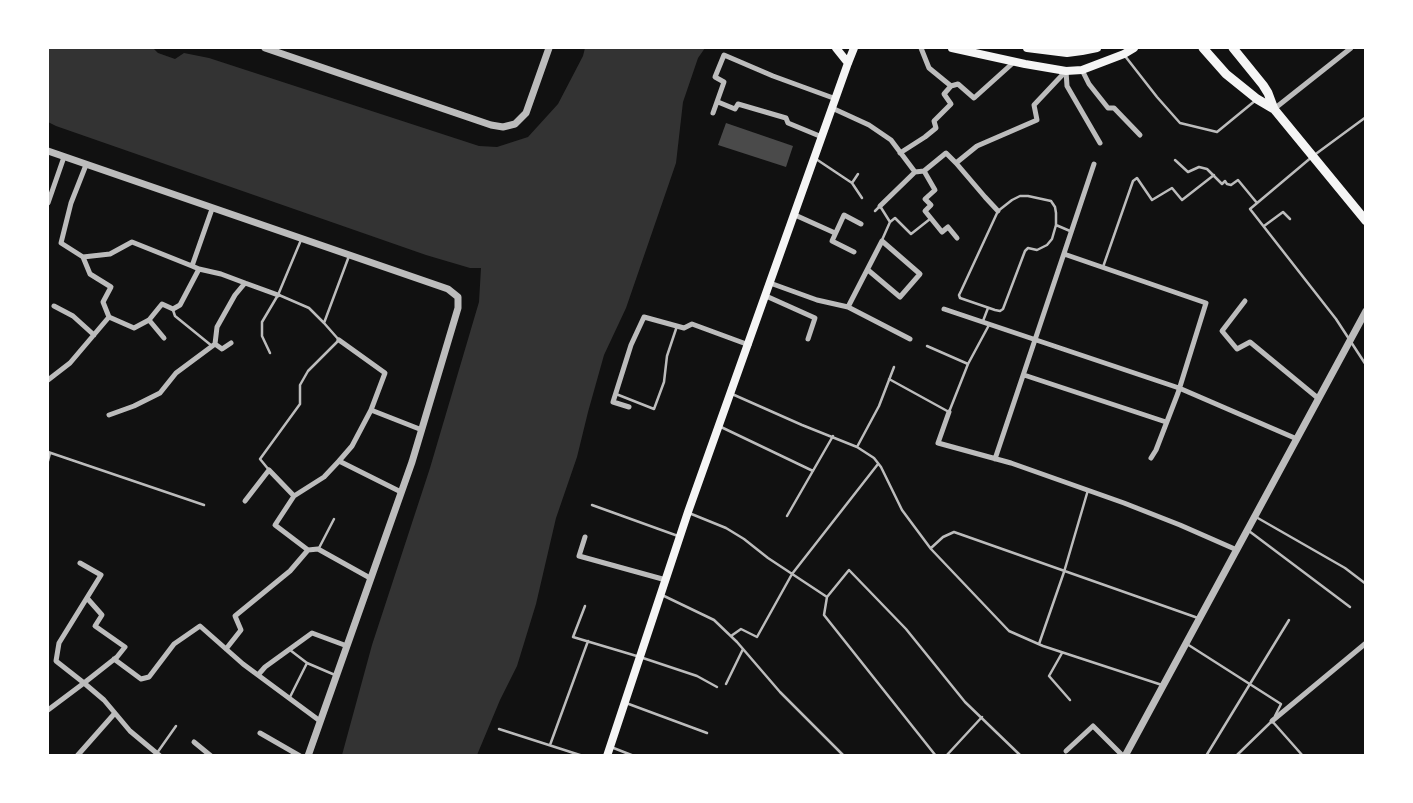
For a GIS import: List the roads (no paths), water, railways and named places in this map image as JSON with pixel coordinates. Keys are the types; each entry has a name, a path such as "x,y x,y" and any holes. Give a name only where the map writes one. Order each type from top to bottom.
{"main road":[{"path":"836,48 848,63"},
{"path":"607,756 688,512 854,48"},
{"path":"952,48 1066,71 1082,70 1124,54 1134,48"},
{"path":"1025,64 1028,48 1070,50 1097,48"},
{"path":"1203,48 1226,74 1257,99 1274,109"},
{"path":"1233,48 1263,85 1274,109 1366,221"}],"street":[{"path":"265,48 274,49 492,125 503,127 515,124 526,113 549,48"},
{"path":"921,48 929,68 951,86"},
{"path":"1274,109 1351,48"},
{"path":"713,113 724,82 715,77 724,55 773,76 836,99"},
{"path":"900,153 925,138 936,128 934,121 951,104 944,94 951,86 958,84 974,98 1014,62"},
{"path":"1082,70 1089,84 1108,108 1114,108 1140,135"},
{"path":"1066,71 1068,86 1100,142"},
{"path":"956,163 977,146 1037,120 1034,105 1066,71"},
{"path":"718,102 735,109 738,104 786,118 788,123 822,137"},
{"path":"832,108 869,124 891,140 915,172"},
{"path":"48,152 448,289 458,297 458,308 402,492 308,756"},
{"path":"880,206 915,172 924,171 946,153 998,211"},
{"path":"48,203 64,157"},
{"path":"995,459 1094,164"},
{"path":"86,165 71,203 62,243 83,257 90,274 111,288 103,302 109,317 134,328 149,320 162,304 173,309 180,305 198,268"},
{"path":"924,171 935,190 925,198 931,205 925,211 942,232 948,227 956,238"},
{"path":"192,266 212,209"},
{"path":"795,215 835,233"},
{"path":"854,252 832,241 844,215 861,224"},
{"path":"848,307 882,241 920,274 900,297 868,270"},
{"path":"83,257 110,254 132,242 192,266 221,274 278,295"},
{"path":"1064,254 1206,303 1179,388 1156,450 1151,458"},
{"path":"110,415 160,393 176,374 213,345 217,327 235,294 245,283"},
{"path":"770,283 817,300 848,307 910,339"},
{"path":"766,296 815,318 808,339"},
{"path":"1245,301 1222,331 1237,349 1250,342 1319,398"},
{"path":"54,306 73,316 94,335"},
{"path":"944,309 1179,388 1297,439"},
{"path":"1066,752 1093,726 1124,756 1366,311"},
{"path":"48,380 70,363 109,317"},
{"path":"629,407 613,402 631,345 644,317 684,328 692,324 749,345"},
{"path":"149,320 164,338"},
{"path":"340,340 385,373 370,410 352,446 324,477 294,496 275,525 308,550 318,549 370,578"},
{"path":"213,345 222,349 232,343"},
{"path":"1024,375 1166,422"},
{"path":"370,410 422,430"},
{"path":"949,412 938,443 1012,463 1088,490 1180,525 1237,550"},
{"path":"338,462 402,492"},
{"path":"245,501 269,470 294,496"},
{"path":"585,536 579,556 666,580"},
{"path":"226,649 241,630 236,616 290,571 308,550"},
{"path":"80,563 101,575 59,643 56,661 104,700 130,731 159,754"},
{"path":"48,710 114,659 125,647 95,626 102,615 87,598"},
{"path":"114,659 141,679 149,677 174,644 200,626 258,675 320,721"},
{"path":"258,675 265,667 312,633 347,646"},
{"path":"1272,721 1366,642"},
{"path":"77,756 115,713"},
{"path":"260,733 300,756"},
{"path":"194,742 211,756"}],"lane":[{"path":"1124,54 1180,123 1217,132 1257,99"},
{"path":"1366,118 1313,156 1250,209 1336,319 1366,365"},
{"path":"815,158 852,183 862,198"},
{"path":"1176,160 1188,172 1199,167 1207,169 1222,184 1225,181 1231,185 1238,180 1257,203"},
{"path":"852,183 858,174"},
{"path":"1103,267 1133,181 1137,178 1152,200 1172,188 1182,200 1214,175"},
{"path":"1020,196 1051,201 1054,204 1056,213 1056,225 1052,239 1047,245 1037,250 1028,248 1025,251 1003,309 1000,311 988,308 960,298 959,295 998,211 1012,200 1020,196"},
{"path":"875,210 880,206 890,222"},
{"path":"1264,226 1283,212 1290,219"},
{"path":"882,241 890,222 895,218 911,234 931,219"},
{"path":"1056,225 1072,232"},
{"path":"270,353 262,336 262,322 278,295 302,239"},
{"path":"324,323 349,256"},
{"path":"269,470 260,459 300,404 300,385 308,371 340,340 309,308 278,295"},
{"path":"983,322 988,308"},
{"path":"173,309 175,316 213,345"},
{"path":"889,379 949,412 968,364 990,324"},
{"path":"616,394 654,409 664,382 667,356 677,326"},
{"path":"927,346 968,364"},
{"path":"857,446 879,406 894,367"},
{"path":"731,394 802,425 857,446 874,458 902,510 931,549 1009,631 1062,653 1163,686"},
{"path":"720,427 814,470"},
{"path":"787,516 833,436"},
{"path":"48,461 48,453 204,505"},
{"path":"731,636 741,629 757,637 792,574 878,464"},
{"path":"1039,644 1064,572 1088,490"},
{"path":"592,505 680,537"},
{"path":"688,512 726,528 744,539 827,597"},
{"path":"1255,517 1345,568 1366,584"},
{"path":"318,549 334,519"},
{"path":"1248,530 1350,607"},
{"path":"931,549 943,537 954,532 1200,618"},
{"path":"936,756 824,615 827,597 848,570 906,629 965,702 1022,756"},
{"path":"661,594 714,620 731,636 780,692 844,756"},
{"path":"585,606 573,637 697,676 717,687"},
{"path":"1206,756 1289,620"},
{"path":"550,745 588,641"},
{"path":"1186,643 1281,704 1272,721 1236,756"},
{"path":"726,684 742,648"},
{"path":"289,650 307,663 336,676"},
{"path":"1062,653 1050,676 1070,700"},
{"path":"289,698 307,663"},
{"path":"625,702 707,733"},
{"path":"946,756 982,718"},
{"path":"1272,721 1303,756"},
{"path":"159,754 176,726"},
{"path":"499,729 583,756"},
{"path":"610,746 634,756"}]}
